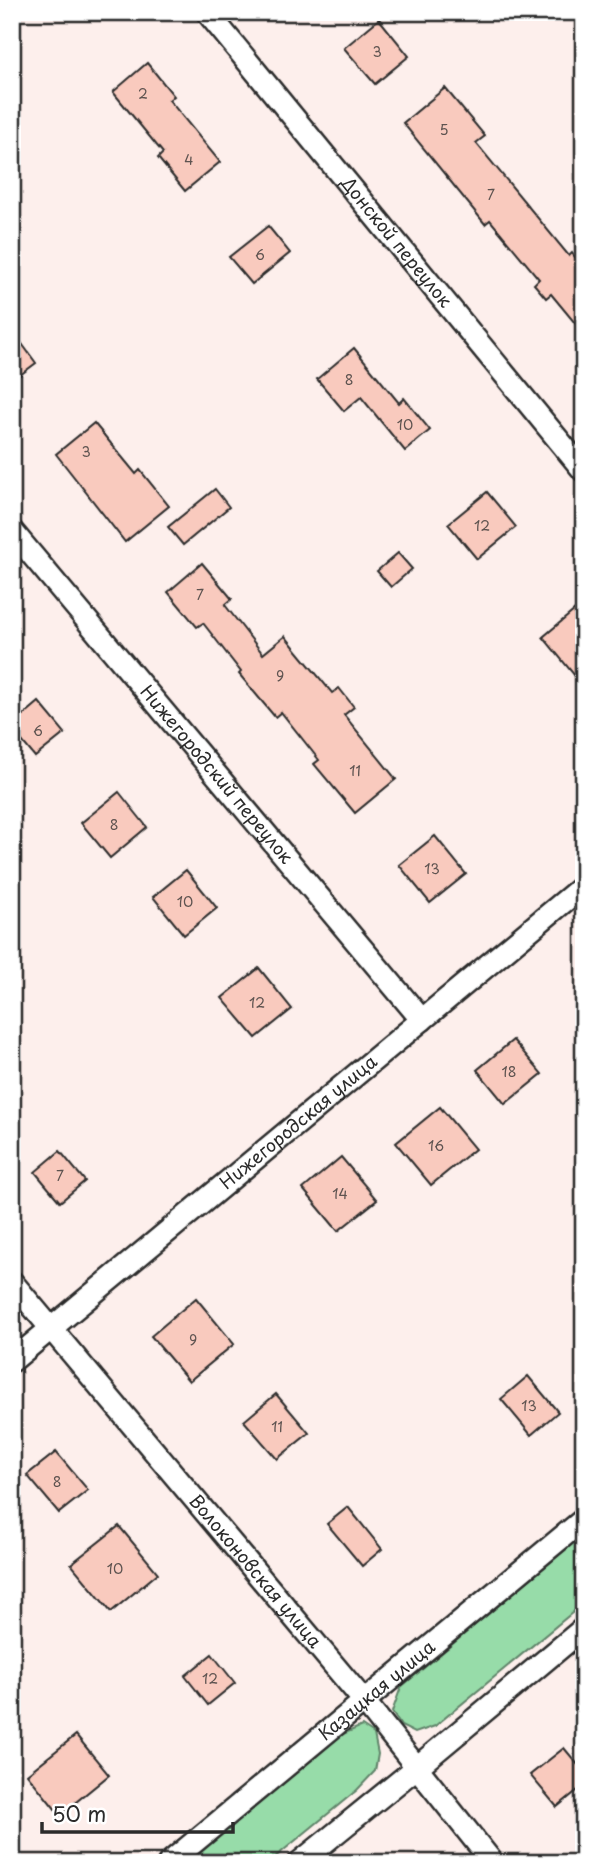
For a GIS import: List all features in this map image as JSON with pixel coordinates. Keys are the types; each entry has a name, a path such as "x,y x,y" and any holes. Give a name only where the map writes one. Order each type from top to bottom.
{"street":[{"name":"Донской переулок","path":"207,12 584,471"},
{"name":"Нижегородский переулок","path":"12,531 422,1020"},
{"name":"Нижегородская улица","path":"12,1361 584,885"},
{"name":"Волоконовская улица","path":"12,1282 364,1701 493,1863"},
{"name":"Казацкая улица","path":"169,1863 584,1520"},
{"path":"299,1863 584,1628"}],"green space":[{"path":"584,1534 584,1603 435,1726 415,1733 401,1726 392,1712 401,1687"},
{"path":"362,1726 374,1734 378,1754 375,1771 357,1790 268,1863 186,1863 338,1736"}],"building":[{"path":"379,19 409,56 375,84 344,48"},
{"path":"147,63 174,96 169,100 220,162 185,191 158,158 163,153 113,92"},
{"path":"445,88 485,136 476,143 569,256 572,253 584,269 584,334 551,294 546,298 534,284 539,279 490,220 485,224 403,123"},
{"path":"268,226 290,253 252,284 229,257"},
{"path":"12,330 36,363 12,381"},
{"path":"354,348 399,403 404,398 430,430 405,451 361,397 344,411 317,379"},
{"path":"94,423 136,474 140,470 169,506 125,542 56,454"},
{"path":"215,489 229,507 183,545 168,527"},
{"path":"487,492 516,527 477,559 448,524"},
{"path":"398,553 412,569 391,587 377,571"},
{"path":"202,563 232,599 225,605 263,654 285,636 332,693 339,688 354,707 344,715 396,779 355,813 314,764 319,760 281,712 275,717 239,674 241,672 203,623 197,627 168,592"},
{"path":"575,610 584,621 584,687 543,637"},
{"path":"39,702 65,733 35,757 12,729 12,725"},
{"path":"119,792 147,827 110,858 81,823"},
{"path":"435,836 466,874 430,903 399,865"},
{"path":"186,870 217,908 184,935 153,897"},
{"path":"259,968 292,1009 256,1038 222,998"},
{"path":"513,1040 542,1074 505,1104 477,1070"},
{"path":"440,1107 475,1149 431,1185 396,1143"},
{"path":"60,1151 85,1181 60,1202 35,1172"},
{"path":"341,1157 377,1200 338,1231 303,1189"},
{"path":"196,1298 234,1344 189,1381 151,1336"},
{"path":"528,1376 558,1412 531,1435 501,1399"},
{"path":"276,1394 309,1433 277,1459 244,1421"},
{"path":"56,1452 88,1490 59,1513 27,1475"},
{"path":"348,1507 382,1549 362,1566 327,1524"},
{"path":"119,1526 158,1573 111,1612 71,1564"},
{"path":"212,1654 235,1683 208,1705 185,1676"},
{"path":"76,1735 109,1775 60,1815 27,1774"},
{"path":"564,1748 584,1772 584,1785 557,1807 530,1775"}]}
